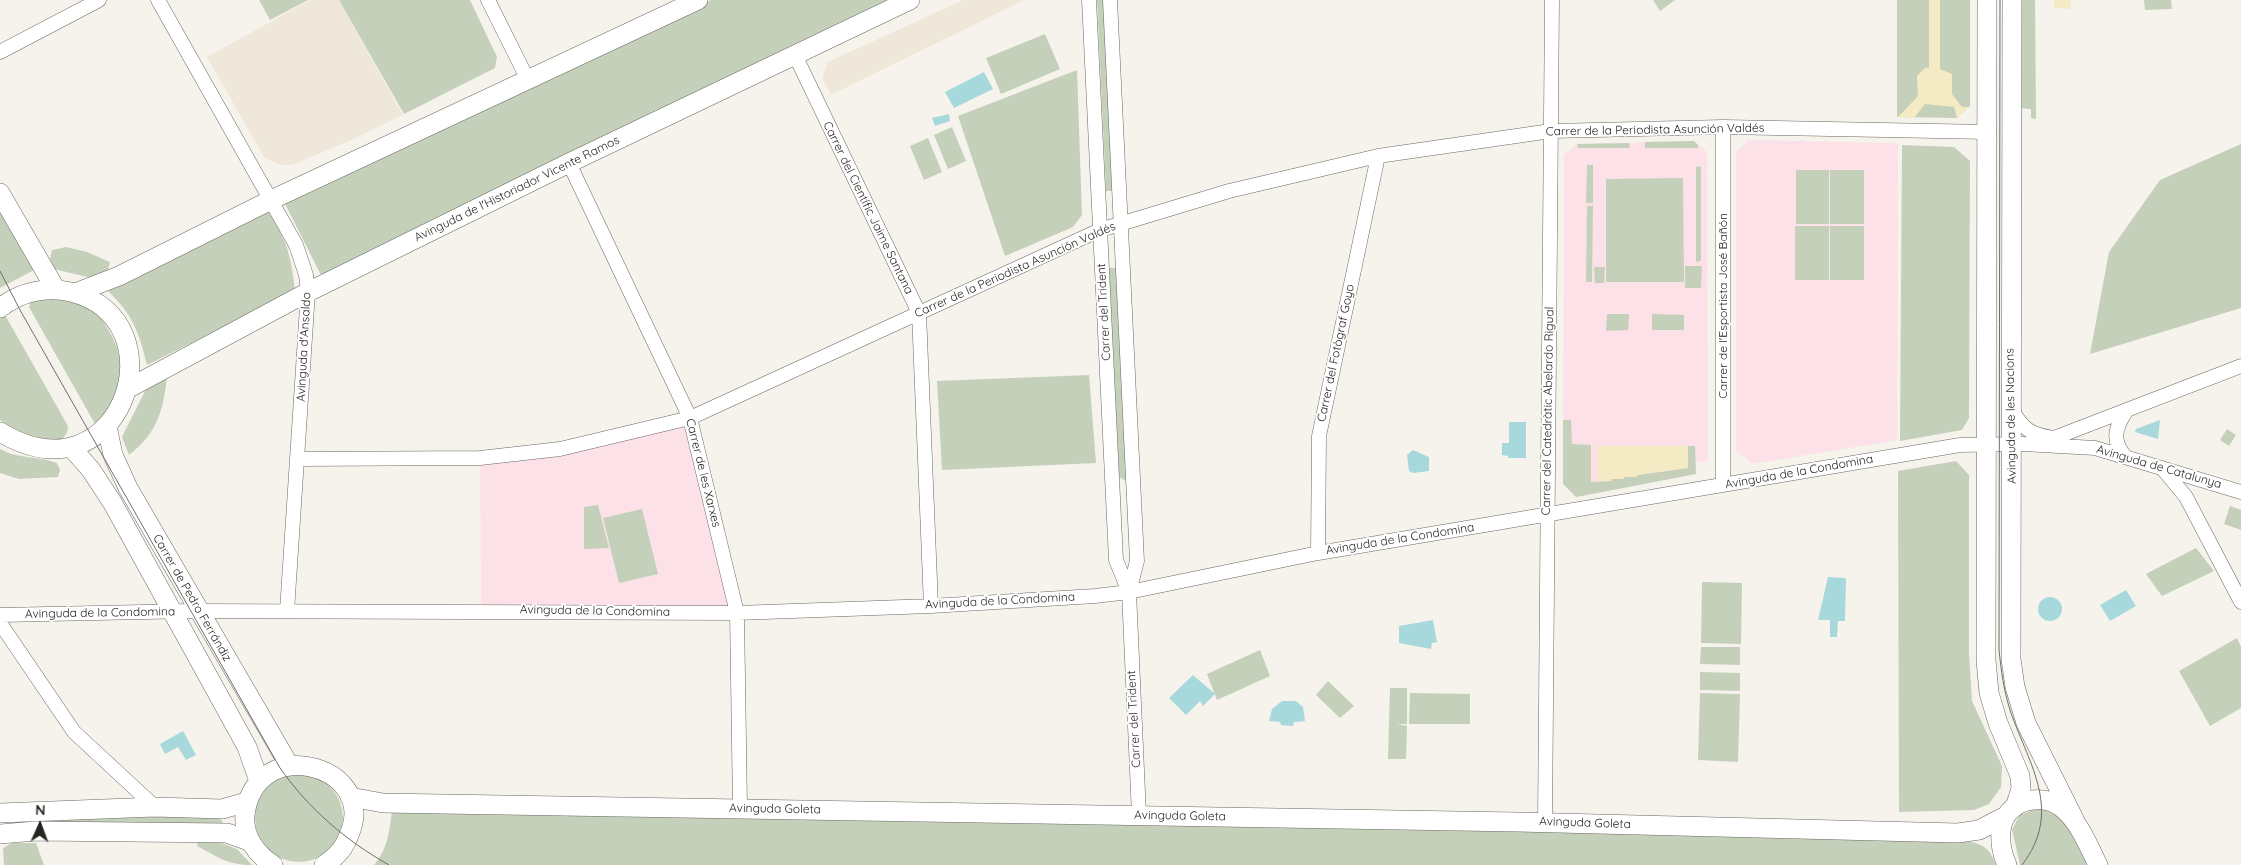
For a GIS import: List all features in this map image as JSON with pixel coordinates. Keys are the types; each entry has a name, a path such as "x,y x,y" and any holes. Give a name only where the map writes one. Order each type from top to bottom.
{"main road":[{"path":"75,294 119,276 271,200 698,0"},
{"name":"Avinguda de l'Historiador Vicente Ramos","path":"129,388 308,292 569,163 910,0"},
{"name":"Avinguda de les Nacions","path":"1987,0 1986,660 1992,700 1998,723 2020,776 2021,789 2001,829 2001,844 2006,865"},
{"name":"Avinguda de les Nacions","path":"2012,0 2011,408 2018,444 2011,659 2015,687 2026,723 2098,865"},
{"path":"0,193 56,290"},
{"path":"0,308 14,298 30,292 56,290 75,294 94,302 114,321 126,342 130,361 129,388 118,412 107,426 87,441 70,447 38,448 18,443 0,432"},
{"name":"Carrer de Pedro Ferrándiz","path":"107,426 113,455 128,488 289,765"},
{"name":"Carrer de Pedro Ferrándiz","path":"70,447 91,470 112,502 247,748 259,781"},
{"path":"273,865 263,859 249,840 245,822 247,802 259,781 274,770 289,765 303,765 321,770 344,786 350,797 354,812 345,846 338,856 324,865"},
{"name":"Avinguda Goleta","path":"350,797 383,803 1545,822 1958,833 1979,830 2028,800 2042,800 2059,806 2074,819"},
{"path":"0,813 155,807 222,809 247,802"},
{"path":"0,834 36,832 227,833 249,840"}],"street":[{"path":"0,52 99,0"},
{"name":"Avinguda d'Ansaldo","path":"158,0 296,245 306,275 308,292 287,611"},
{"path":"488,0 528,80"},
{"name":"Carrer del Trident","path":"1089,0 1116,560 1129,592"},
{"name":"Carrer del Trident","path":"1110,0 1137,561 1129,592 1139,816"},
{"name":"Carrer del Catedràtic Abelardo Rigual","path":"1545,822 1552,0"},
{"name":"Carrer del Científic Jaime Santana","path":"795,55 918,312 931,606"},
{"name":"Carrer de la Periodista Asunción Valdés","path":"298,459 480,458 560,449 690,418 1100,230 1229,191 1378,156 1551,131 1723,127 1988,132"},
{"name":"Carrer de l'Esportista José Bañón","path":"1723,127 1723,485"},
{"name":"Carrer del Fotògraf Goyo","path":"1318,553 1319,436 1378,156"},
{"name":"Carrer de les Xarxes","path":"569,163 690,418 737,613 740,808"},
{"path":"2018,444 2054,438 2241,366"},
{"path":"2011,408 2025,430 2054,438"},
{"path":"2124,455 2116,443 2115,432 2127,410"},
{"name":"Avinguda de Catalunya","path":"1987,445 2018,444 2095,448 2124,455 2241,492"},
{"name":"Avinguda de la Condomina","path":"0,615 171,611 737,613 931,606 1129,592 1318,553 1547,516 1960,445 1987,445"},
{"path":"2162,468 2186,497 2241,602"},
{"path":"0,623 74,732 155,807"}],"shaded area":[{"path":"310,0 339,0 403,115 347,142 292,165 280,165 264,157 207,57"},
{"path":"963,0 1024,0 831,95 822,78 828,62"},
{"path":"1748,140 1898,143 1897,440 1752,464 1736,451 1736,153"},
{"path":"1694,141 1707,152 1708,461 1695,462 1696,474 1576,497 1563,484 1564,155 1577,144"},
{"path":"690,418 737,613 481,610 480,458"}],"green space":[{"path":"259,0 308,0 270,20"},
{"path":"339,0 470,0 497,57 495,68 404,114"},
{"path":"711,0 891,0 321,275 284,202"},
{"path":"1097,0 1105,0 1114,191 1106,191"},
{"path":"1653,0 1675,0 1660,11"},
{"path":"1897,0 1970,0 1970,106 1957,118 1897,117"},
{"path":"2020,0 2035,0 2036,119 2031,118 2031,109 2018,108"},
{"path":"2144,0 2171,0 2172,9 2145,10"},
{"path":"1045,34 1060,69 1001,94 986,58"},
{"path":"1077,70 1082,215 1073,227 1005,256 958,116"},
{"path":"952,127 966,161 948,169 934,135"},
{"path":"928,138 942,172 924,180 910,146"},
{"path":"1694,141 1698,148 1645,148 1645,142"},
{"path":"1629,143 1630,148 1578,148 1577,144"},
{"path":"2241,144 2241,308 2090,354 2109,252 2160,180"},
{"path":"1902,145 1954,147 1970,161 1969,418 1962,430 1900,441"},
{"path":"1587,165 1593,165 1593,203 1586,203"},
{"path":"1701,166 1701,261 1696,262 1696,167"},
{"path":"1796,170 1829,170 1829,224 1796,224"},
{"path":"1830,170 1864,170 1864,224 1830,224"},
{"path":"1683,178 1684,282 1606,282 1606,179"},
{"path":"1587,206 1593,206 1592,282 1586,282"},
{"path":"0,207 36,269 0,288"},
{"path":"267,210 284,239 292,267 295,291 147,365 134,325 124,308 108,291"},
{"path":"1795,226 1829,226 1829,280 1795,280"},
{"path":"1830,226 1864,226 1864,280 1830,280"},
{"path":"66,247 87,252 110,262 107,273 96,279 54,269 50,259 52,250"},
{"path":"1685,266 1702,266 1701,288 1685,288"},
{"path":"1594,267 1605,267 1604,283 1595,283"},
{"path":"1109,268 1117,268 1126,481 1119,477"},
{"path":"44,298 59,299 86,307 103,321 115,343 119,356 120,380 117,392 111,403 95,424 29,307 31,301"},
{"path":"1607,314 1629,314 1628,330 1606,331"},
{"path":"1652,314 1684,315 1684,330 1652,330"},
{"path":"5,315 68,426 67,433 62,439 44,439 29,436 15,430 0,420 0,319"},
{"path":"1089,375 1096,463 942,470 937,381"},
{"path":"167,377 161,411 157,421 139,447 129,455 122,437 147,387"},
{"path":"1563,420 1571,420 1572,444 1591,445 1591,482 1611,481 1611,479 1624,479 1624,477 1687,468 1688,446 1695,446 1696,474 1576,497 1563,484"},
{"path":"2227,429 2236,435 2229,446 2220,440"},
{"path":"0,449 14,454 57,463 60,470 58,477 19,479 0,473"},
{"path":"1956,461 1969,475 1969,653 1972,701 2002,766 2001,787 1989,804 1974,810 1899,812 1898,471"},
{"path":"598,505 609,548 584,549 584,507"},
{"path":"2230,506 2241,510 2241,530 2224,524"},
{"path":"642,509 658,574 619,583 603,518"},
{"path":"2196,548 2214,571 2162,596 2146,574"},
{"path":"1702,582 1742,583 1741,644 1701,643"},
{"path":"2237,638 2241,647 2241,708 2210,726 2179,671"},
{"path":"1701,647 1740,647 1740,665 1700,664"},
{"path":"1260,650 1270,676 1217,700 1207,674"},
{"path":"1700,672 1740,673 1740,691 1700,690"},
{"path":"1328,681 1354,706 1340,718 1316,695"},
{"path":"1390,688 1407,688 1407,724 1397,724 1407,726 1406,759 1388,759"},
{"path":"1410,693 1470,694 1470,724 1409,724"},
{"path":"1700,693 1740,694 1738,762 1698,760"},
{"path":"299,774 316,778 330,787 339,801 343,818 339,835 330,849 316,858 299,862 282,858 268,849 259,835 255,818 259,801 268,787 282,778"},
{"path":"2035,809 2046,810 2062,821 2074,837 2088,865 2020,865 2012,830 2019,816"},
{"path":"392,811 1203,821 1967,841 1986,848 1996,865 374,865 385,846"},
{"path":"219,816 223,823 30,826 21,819"},
{"path":"198,841 217,841 237,849 252,865 236,864 223,860 197,846"},
{"path":"12,843 36,843 44,865 4,865 3,848"}],"sand":[{"path":"1929,0 1940,0 1940,69 1952,74 1952,94 1962,107 1969,107 1957,118 1954,107 1925,104 1914,118 1898,117 1918,96 1917,76 1925,68 1929,68"},
{"path":"2054,0 2071,0 2071,9 2054,8"},
{"path":"1598,446 1688,446 1688,468 1637,475 1637,477 1624,477 1624,479 1611,479 1612,481 1598,481"}],"water":[{"path":"984,72 993,89 954,108 945,92"},
{"path":"949,114 950,121 935,126 932,118"},
{"path":"2160,420 2158,439 2135,432 2136,429"},
{"path":"1509,422 1526,422 1526,458 1508,458 1508,456 1502,455 1502,443 1509,443"},
{"path":"1413,450 1429,457 1429,471 1413,473 1409,471 1407,455"},
{"path":"1828,577 1846,578 1845,621 1838,621 1837,637 1830,637 1830,620 1818,620"},
{"path":"2126,590 2136,606 2110,621 2100,605"},
{"path":"2050,597 2059,600 2062,609 2059,618 2050,621 2041,618 2038,609 2041,600"},
{"path":"1433,620 1437,642 1432,643 1431,649 1399,643 1399,626"},
{"path":"1193,675 1215,694 1203,706 1200,701 1186,715 1169,698"},
{"path":"1282,701 1296,701 1303,707 1305,721 1294,722 1293,726 1269,721 1272,709"},
{"path":"183,731 196,755 186,760 178,747 165,754 160,744"}],"tram line":[{"path":"2000,0 1999,649 2003,681 2011,713 2034,770 2042,808 2040,826 2034,845 2022,865"},
{"path":"0,271 20,310 280,768 303,797 329,822 357,845 389,865"}]}
